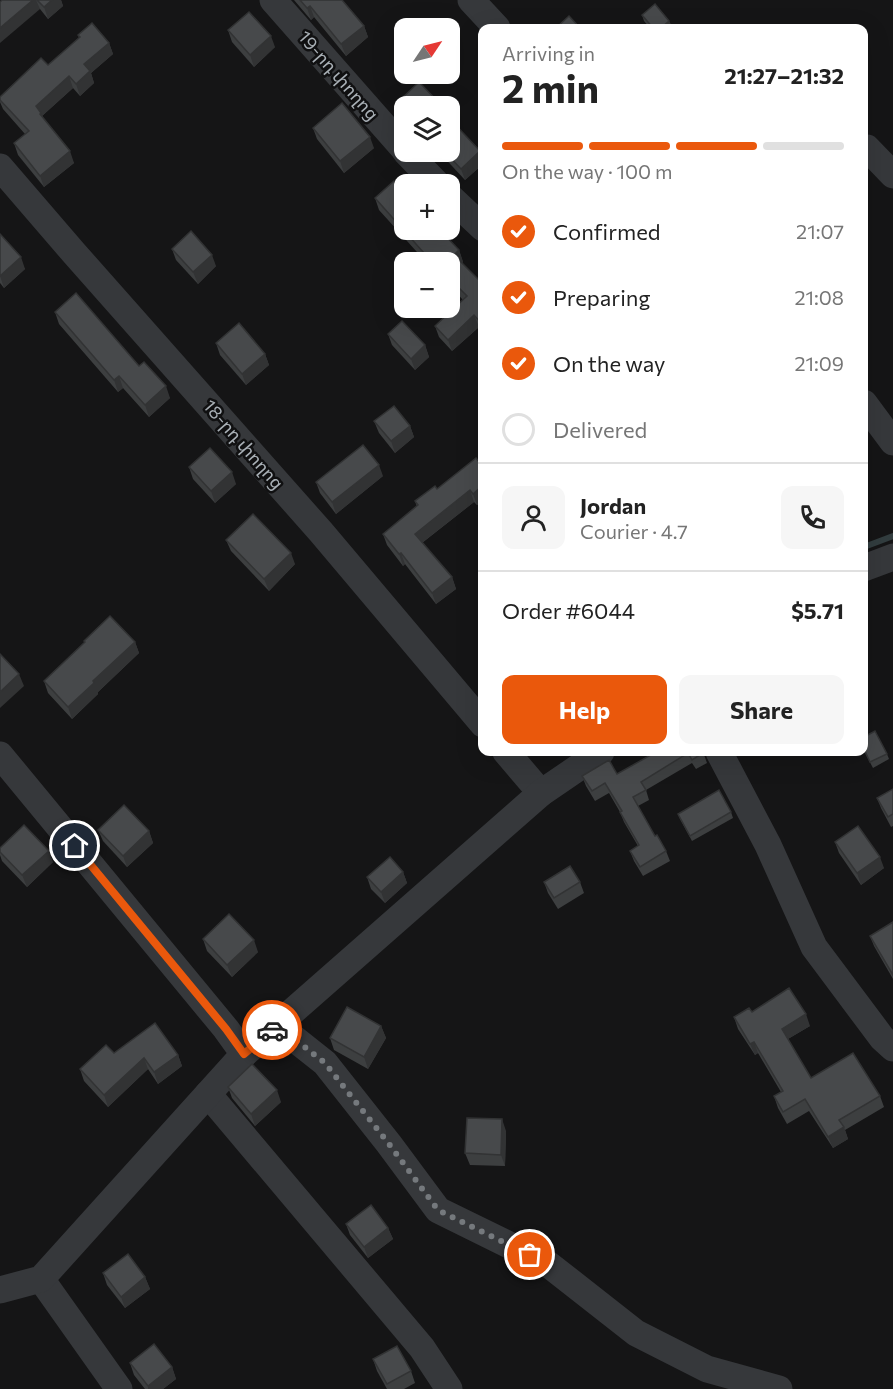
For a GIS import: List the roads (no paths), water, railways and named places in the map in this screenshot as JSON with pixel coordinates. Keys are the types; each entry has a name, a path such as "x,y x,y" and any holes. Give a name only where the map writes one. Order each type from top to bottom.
{"street":[{"name":"19-րդ փողոց","path":"273,0 394,138"},
{"path":"471,0 493,24"},
{"path":"868,149 893,175"},
{"name":"19-րդ փողոց","path":"416,162 427,174"},
{"name":"18-րդ փողոց","path":"0,167 314,524 478,718"},
{"path":"460,206 478,223"},
{"path":"868,408 893,442"},
{"path":"868,566 893,557"},
{"path":"0,755 226,1029 244,1054"},
{"path":"509,756 541,793"},
{"path":"0,1290 41,1279 244,1054 541,793 595,756"},
{"path":"721,756 768,845 814,947 882,1038 893,1048"},
{"path":"277,1025 325,1063 438,1210 548,1264 636,1333 707,1369 779,1389"},
{"path":"208,1094 422,1348 449,1389"},
{"path":"41,1279 119,1389"}],"waterway":[{"path":"868,545 893,536"}]}
